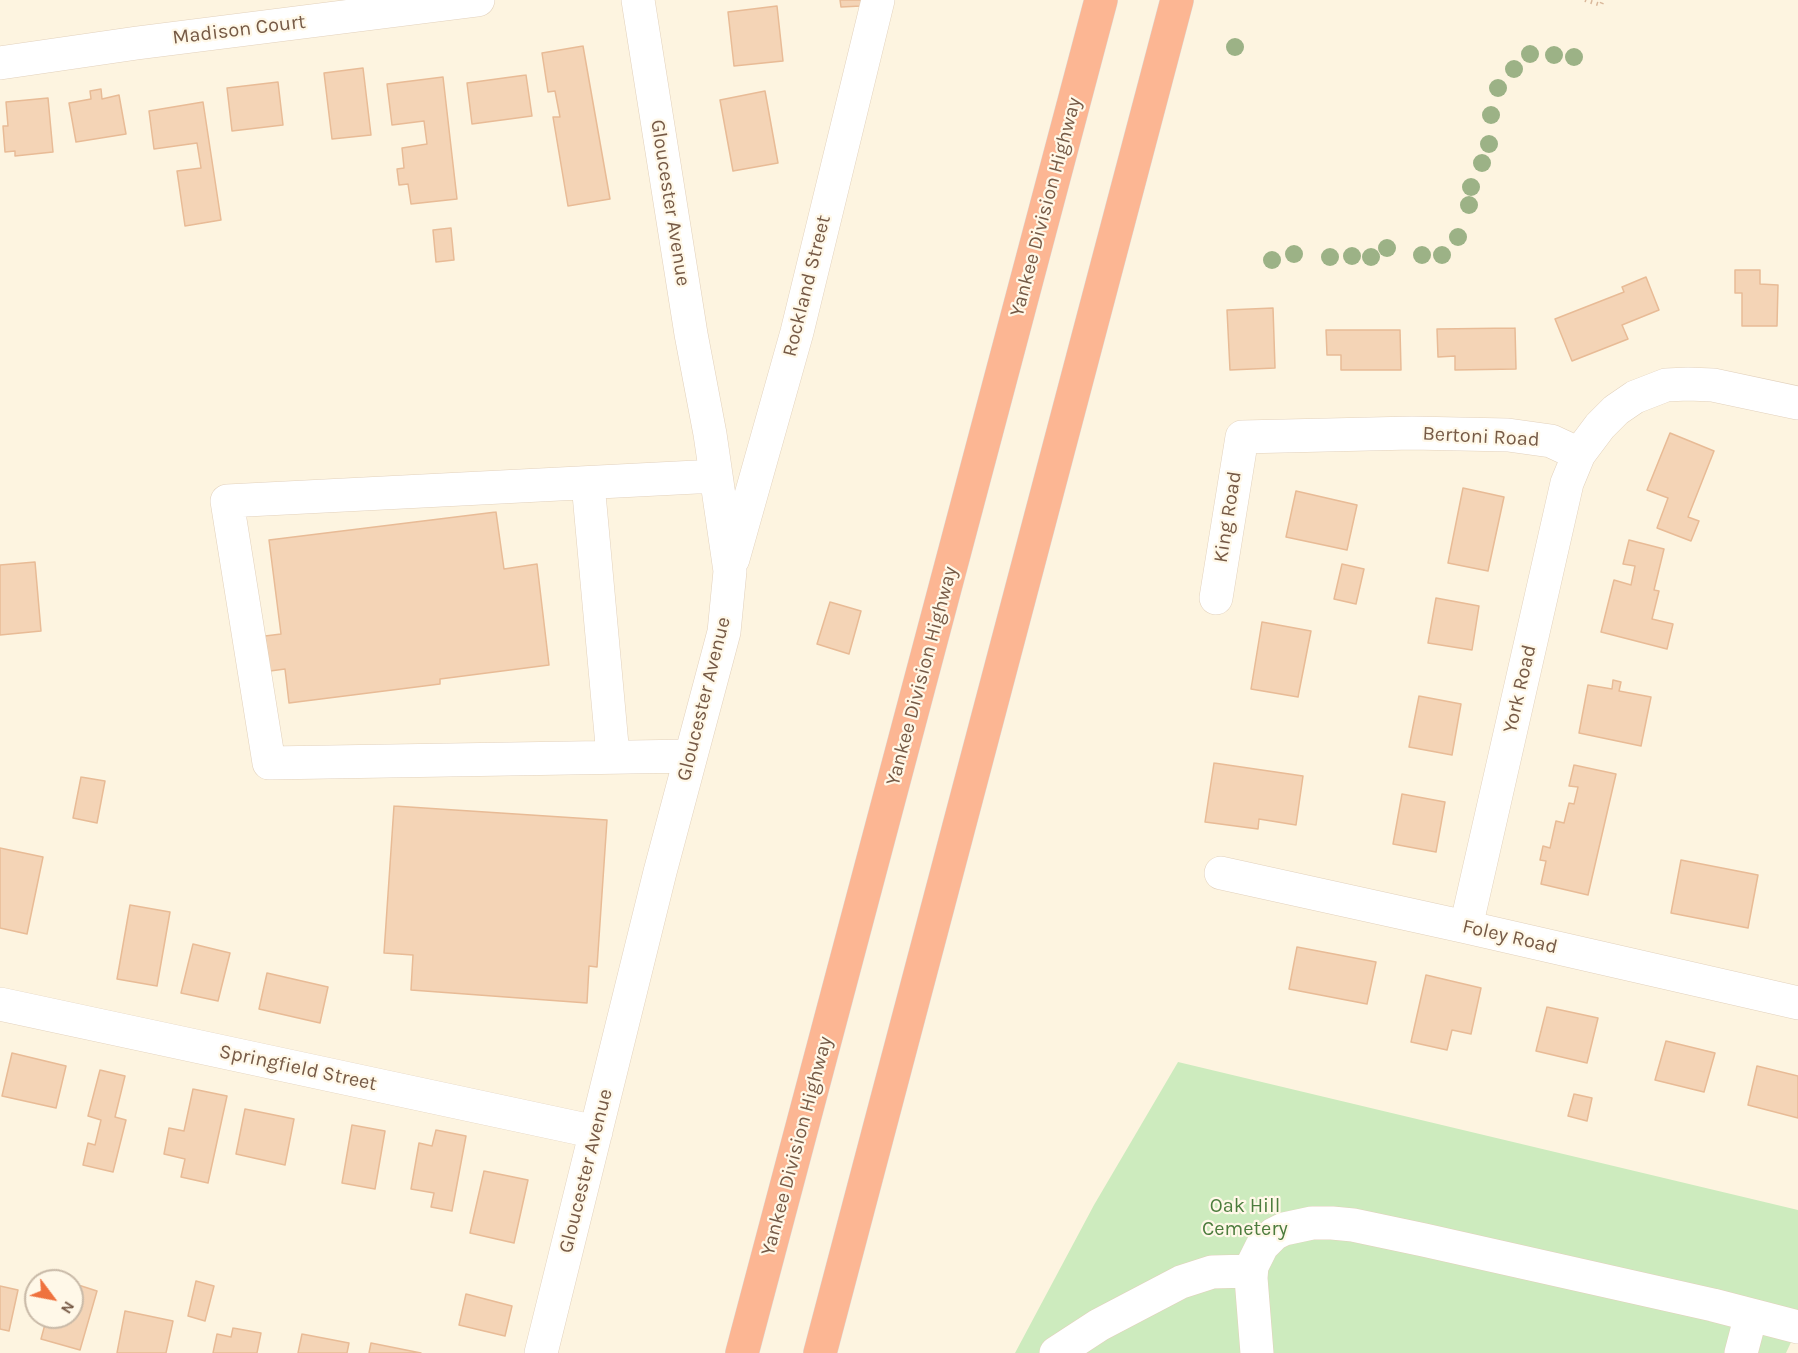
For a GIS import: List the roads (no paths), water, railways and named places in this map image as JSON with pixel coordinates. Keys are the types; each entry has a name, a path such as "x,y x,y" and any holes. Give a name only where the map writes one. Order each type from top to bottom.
{"highway":[{"name":"Yankee Division Highway","path":"742,1353 1101,0"},
{"path":"820,1353 1177,0"}],"street":[{"name":"Madison Court","path":"0,63 136,43 478,0"},
{"name":"Gloucester Avenue","path":"541,1353 657,883 724,632 730,571 638,0"},
{"name":"Rockland Street","path":"730,571 797,332 878,0"},
{"path":"1579,453 1616,410 1635,397 1666,385 1713,385 1798,403"},
{"name":"Bertoni Road","path":"1242,437 1412,433 1508,435 1551,441 1579,453"},
{"name":"King Road","path":"1215,598 1242,437"},
{"name":"York Road","path":"1466,927 1567,483 1579,453"},
{"path":"691,756 269,763 227,501 716,476"},
{"path":"588,483 613,756"},
{"name":"Foley Road","path":"1221,873 1798,1004"},
{"name":"Springfield Street","path":"0,1004 596,1132"},
{"path":"1257,1353 1251,1271 1256,1255 1274,1233 1284,1228 1332,1223 1353,1225 1424,1240 1798,1327"},
{"path":"1056,1353 1099,1325 1181,1282 1212,1272 1251,1271"},
{"path":"1741,1353 1751,1315"}],"park label":[{"name":"Oak Hill Cemetery","path":"1245,1218"}]}
